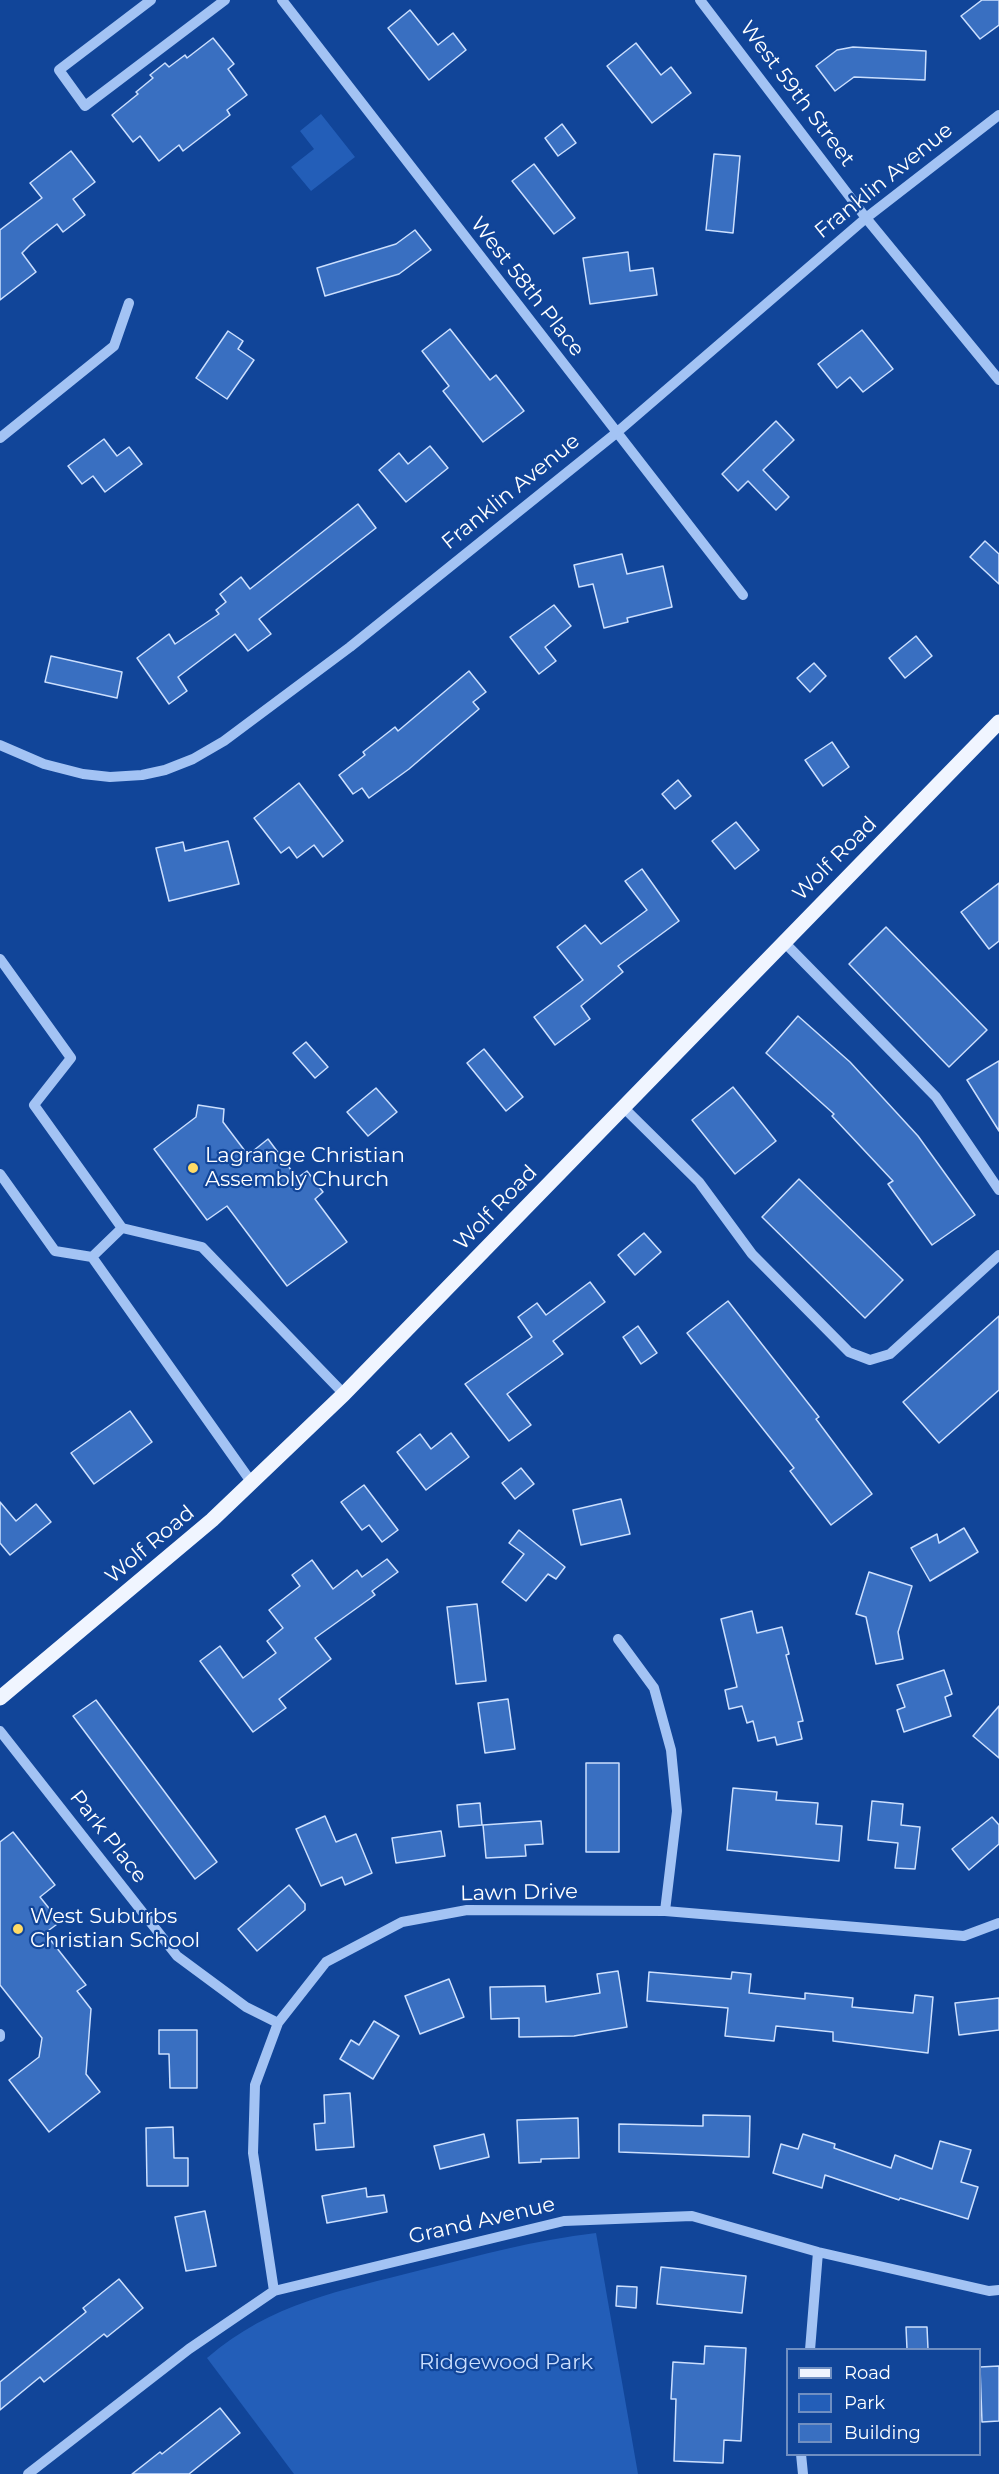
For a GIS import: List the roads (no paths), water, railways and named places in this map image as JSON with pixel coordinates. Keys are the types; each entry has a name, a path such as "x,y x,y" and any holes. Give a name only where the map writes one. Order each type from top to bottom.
{"main road":[{"name":"Wolf Road","path":"0,1698 212,1520 344,1394 783,941 999,722"}],"street":[{"path":"151,0 59,70 85,106 225,0"},
{"name":"West 58th Place","path":"282,0 615,434 743,595"},
{"name":"West 59th Street","path":"700,0 866,218 999,380"},
{"name":"Franklin Avenue","path":"0,746 44,764 83,774 110,777 142,775 165,770 193,759 249,725 350,647 615,434 866,218 999,115"},
{"path":"0,438 114,346 129,303"},
{"path":"783,941 936,1097 999,1190"},
{"path":"0,959 71,1058 34,1105 122,1228 202,1247 344,1394"},
{"path":"623,1107 699,1182 752,1254 849,1352 870,1360 890,1354 999,1254"},
{"path":"0,1174 55,1251 92,1257 252,1483"},
{"path":"92,1257 122,1228"},
{"path":"618,1639 654,1688 671,1750 677,1811 665,1911"},
{"name":"Park Place","path":"0,1731 177,1956 246,2007 278,2023"},
{"name":"Lawn Drive","path":"274,2291 253,2153 255,2085 278,2023 326,1962 402,1922 467,1910 665,1911 964,1936 999,1923"},
{"name":"Grand Avenue","path":"28,2474 189,2349 274,2291 564,2221 692,2216 818,2252 989,2291 999,2290"},
{"path":"810,2348 818,2252"},
{"path":"801,2456 803,2474"}],"place":[{"name":"Lagrange Christian Assembly Church","path":"193,1168"},
{"name":"West Suburbs Christian School","path":"18,1929"}],"park label":[{"name":"Ridgewood Park","path":"506,2363"}]}
